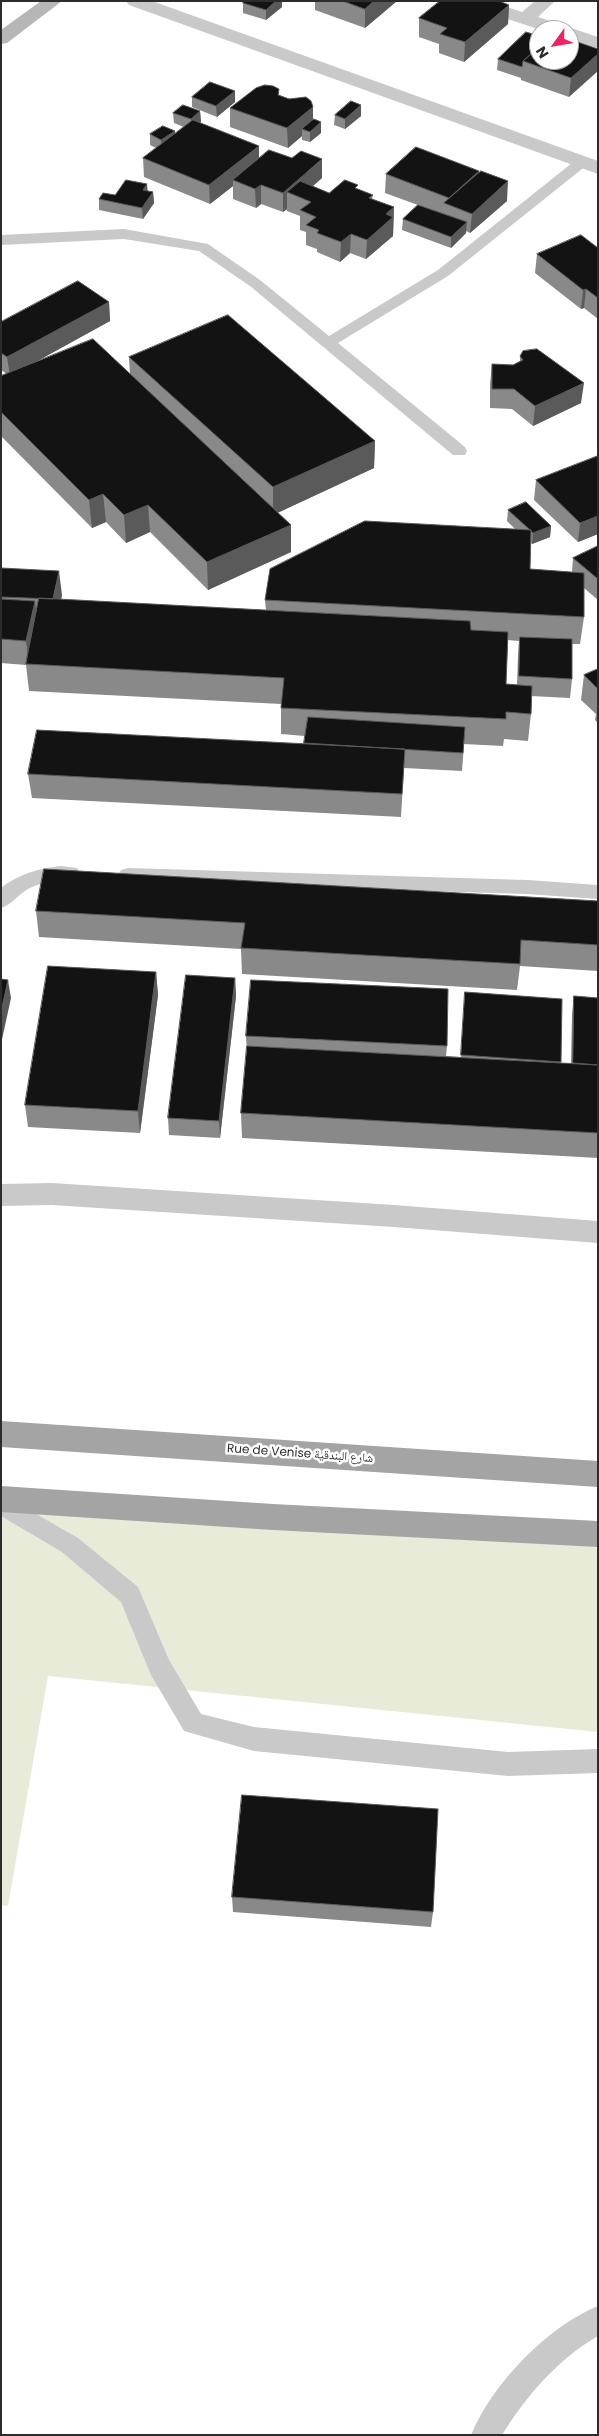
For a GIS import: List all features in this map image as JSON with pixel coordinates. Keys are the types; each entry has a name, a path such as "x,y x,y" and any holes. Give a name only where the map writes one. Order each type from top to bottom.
{"main road":[{"path":"1,39 53,1"},
{"name":"Rue de Venise شارع البندقية","path":"1,1434 598,1474"},
{"path":"1,1498 274,1518 598,1534"}],"street":[{"path":"135,1 590,165"},
{"path":"471,1 529,20"},
{"path":"525,19 546,1"},
{"path":"579,36 598,43"},
{"path":"1,1195 52,1194 394,1216 598,1232"}],"lane":[{"path":"328,343 442,273 590,165"},
{"path":"1,240 124,234 167,239 203,247 255,283 458,451"},
{"path":"1,901 5,895 31,879 66,873 86,874"},
{"path":"105,874 527,887 598,892"},
{"path":"1,1504 70,1545 130,1596 160,1668 193,1723 254,1739 498,1763 598,1761"},
{"path":"486,2435 496,2417 531,2373 579,2330 598,2320"}],"green space":[{"path":"1,1486 598,1541 598,1732 48,1676 8,1906 1,1905"}],"building":[{"path":"244,1 276,1 266,10 243,3"},
{"path":"343,1 374,1 365,9"},
{"path":"440,1 499,1 509,5 465,42 440,34 447,28 419,18"},
{"path":"526,32 529,33 529,56 523,61 522,67 498,59"},
{"path":"579,42 598,49 598,54 571,78 548,70 579,70"},
{"path":"529,56 529,63 523,61"},
{"path":"210,82 235,91 216,106 192,97"},
{"path":"265,85 279,89 278,95 289,99 306,97 311,101 313,107 287,128 230,108 256,88"},
{"path":"351,101 361,105 345,119 335,115"},
{"path":"183,105 200,111 191,119 173,113"},
{"path":"314,119 321,122 310,132 302,129"},
{"path":"193,120 259,146 209,185 143,158"},
{"path":"163,126 175,131 161,140 150,134"},
{"path":"416,147 479,171 449,198 386,174"},
{"path":"269,150 292,158 301,151 322,159 283,193 261,185 255,189 233,180"},
{"path":"481,171 508,181 472,214 444,203"},
{"path":"126,180 147,184 143,190 153,192 142,208 99,199 103,193 115,195"},
{"path":"345,180 358,185 355,188 373,195 369,198 394,207 386,214 393,217 367,240 351,234 341,242 317,233 319,230 306,225 316,217 300,210 311,202 287,192 300,181 329,193"},
{"path":"418,205 467,222 451,237 403,219"},
{"path":"581,235 598,248 598,298 586,289 583,290 537,254"},
{"path":"78,281 109,302 7,357 1,353 1,322"},
{"path":"228,315 375,441 273,487 129,357"},
{"path":"93,339 291,525 207,562 148,505 124,515 103,494 89,500 1,412 1,376"},
{"path":"537,349 584,383 535,406 514,389 492,389 492,364 513,365 523,360 520,356 523,351"},
{"path":"598,456 598,516 580,523 536,480"},
{"path":"526,502 551,526 533,533 508,510"},
{"path":"365,521 531,530 530,569 584,573 584,617 265,600 270,569"},
{"path":"598,546 598,579 573,558"},
{"path":"1,568 59,571 53,599 1,597"},
{"path":"39,598 470,621 471,630 508,632 506,684 532,686 531,714 506,712 506,719 281,708 284,678 26,664"},
{"path":"1,599 35,601 26,641 1,639"},
{"path":"520,637 572,639 572,679 519,676"},
{"path":"598,669 598,689 584,675"},
{"path":"308,717 465,727 463,753 304,743"},
{"path":"37,730 405,749 402,794 28,774"},
{"path":"44,869 598,901 598,945 521,940 520,964 241,948 245,923 36,911"},
{"path":"48,966 156,972 138,1111 25,1105"},
{"path":"186,975 235,978 219,1121 168,1118"},
{"path":"1,979 8,980 1,1012"},
{"path":"251,980 448,989 447,1046 246,1036"},
{"path":"465,992 562,999 561,1062 461,1055"},
{"path":"574,996 598,998 598,1065 573,1063"},
{"path":"247,1046 598,1065 598,1133 241,1113"},
{"path":"242,1795 438,1809 433,1912 232,1897"}]}
